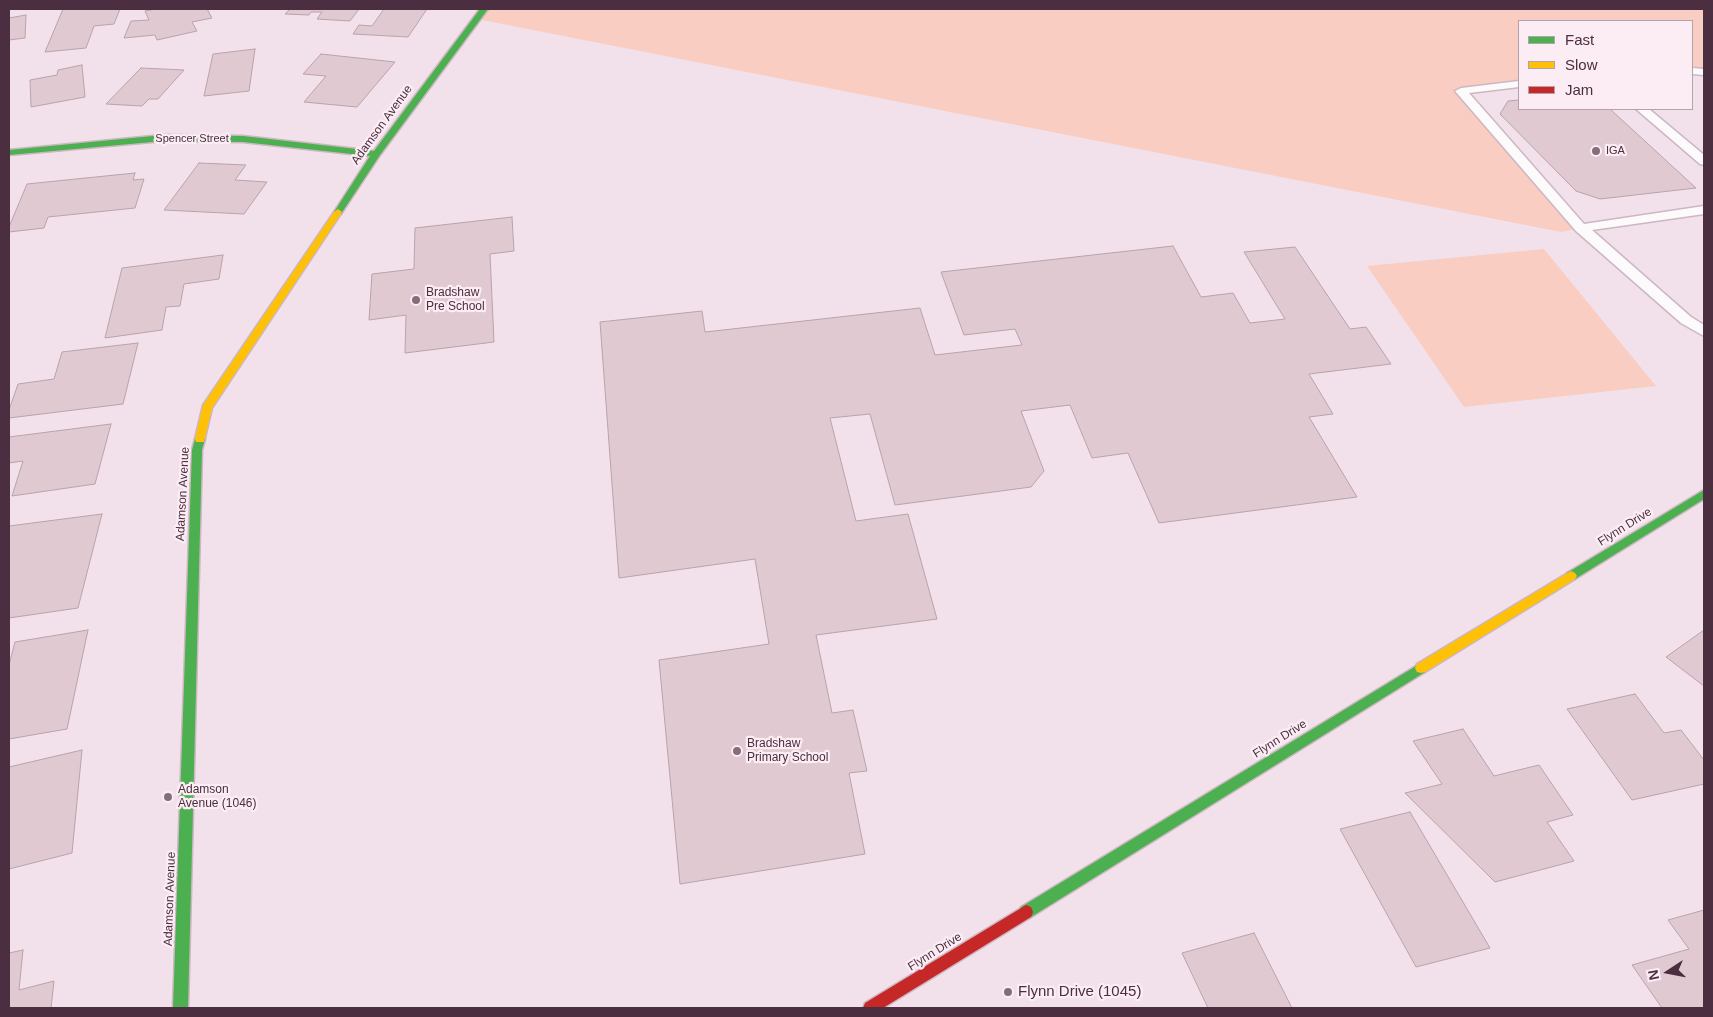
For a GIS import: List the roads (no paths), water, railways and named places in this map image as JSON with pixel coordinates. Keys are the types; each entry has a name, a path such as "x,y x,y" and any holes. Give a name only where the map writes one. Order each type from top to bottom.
{"street":[{"name":"Adamson Avenue","path":"180,1008 197,450 207,408 376,154 484,9"},
{"name":"Spencer Street","path":"9,153 163,138 243,139 376,154"},
{"name":"Flynn Drive","path":"870,1008 1704,494"}],"lane":[{"path":"1518,84 1461,91 1581,228 1686,320 1704,331"},
{"path":"1643,110 1704,161"},
{"path":"1581,228 1704,210"}],"place":[{"name":"IGA","path":"1596,151"},
{"name":"Bradshaw Pre School","path":"416,300"},
{"name":"Bradshaw Primary School","path":"737,751"},
{"name":"Adamson Avenue (1046)","path":"168,797"},
{"name":"Flynn Drive (1045)","path":"1008,992"}]}
